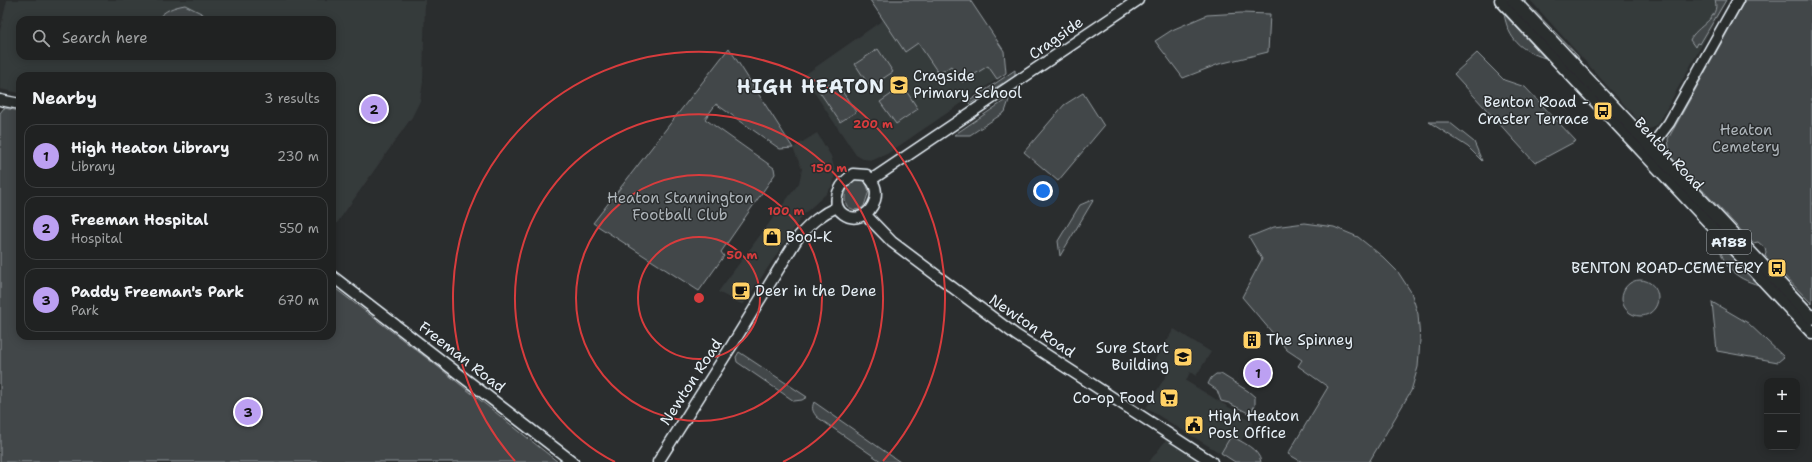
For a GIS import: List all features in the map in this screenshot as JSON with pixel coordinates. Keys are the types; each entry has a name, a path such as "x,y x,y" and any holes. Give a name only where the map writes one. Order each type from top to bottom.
{"main road":[{"name":"Benton Road","path":"1501,0 1812,318"},
{"name":"Benton Road","path":"1513,0 1812,332"}],"street":[{"name":"Cragside","path":"871,180 1138,0"},
{"path":"1649,150 1669,124 1738,0"},
{"path":"0,100 16,103"},
{"path":"853,174 867,176 876,187 877,194 871,208 865,214 850,217 844,215 837,207 836,200 838,194 844,182 853,174"},
{"name":"Newton Road","path":"658,462 799,236 811,223 824,213 837,207"},
{"name":"Newton Road","path":"865,214 892,242 1016,335 1212,462"},
{"name":"Freeman Road","path":"336,279 573,462"}],"shaded area":[{"path":"7,0 425,0 423,82 420,101 412,117 336,224 336,72 16,72 16,92 0,89 0,31"},
{"name":"Cragside Primary School","path":"870,0 970,0 1004,51 1006,73 887,154 873,160 863,159 856,155 803,76 883,20"},
{"path":"1530,0 1727,0 1658,124 1653,128 1646,129"},
{"path":"817,133 831,156 835,171 833,185 826,194 803,215 743,305 718,292 799,183 802,169 793,148"},
{"path":"1174,329 1211,352 1196,376 1190,372 1186,381 1253,422 1230,459 1146,408 1169,371 1154,361"},
{"path":"1166,440 1201,462 1149,462"}],"green space":[{"path":"870,0 970,0 1004,51 1006,73 997,79 988,66 962,82 951,66 939,74 918,43 905,52"},
{"path":"1518,0 1524,0 1578,56 1579,61 1577,62"},
{"path":"1715,0 1726,0 1700,44 1697,43 1695,47 1690,40 1711,17 1716,7"},
{"name":"Heaton Cemetery","path":"1745,0 1812,0 1812,304 1765,256 1765,248 1758,242 1753,243 1670,156 1668,139"},
{"path":"185,5 203,14 204,16 161,16 177,7"},
{"path":"1241,13 1270,14 1268,52 1219,64 1183,78 1155,41 1172,30 1207,15"},
{"path":"1504,14 1545,58 1536,55 1517,43 1509,31"},
{"name":"Heaton Stannington Football Club","path":"729,48 793,148 780,149 716,104 705,119 774,168 775,174 721,252 724,256 699,291 593,223"},
{"path":"878,49 893,72 870,87 855,64"},
{"path":"1477,53 1504,80 1525,87 1576,141 1535,163 1454,74"},
{"path":"1015,70 1015,77 1005,85 1003,83 970,104 968,102"},
{"path":"835,81 856,112 840,122 819,91"},
{"path":"903,86 918,109 896,124 880,102"},
{"path":"1083,93 1104,126 1058,181 1024,152 1064,105"},
{"path":"1010,97 1005,112 970,135 954,135"},
{"path":"4,108 16,110 16,340 336,340 336,289 432,362 558,462 0,462 0,113"},
{"path":"1429,122 1449,122 1474,142 1482,161 1468,147"},
{"path":"858,179 865,181 869,191 864,206 856,210 847,206 845,194 848,186"},
{"path":"1094,199 1060,256 1058,241 1080,205"},
{"path":"1305,223 1334,227 1358,237 1383,257 1398,272 1411,292 1418,314 1420,340 1418,367 1411,391 1369,462 1302,462 1288,454 1328,387 1298,366 1302,360 1287,350 1242,297 1262,259 1249,237 1274,227"},
{"path":"1718,241 1759,285 1743,279 1731,270 1723,258"},
{"path":"1640,280 1650,283 1655,288 1658,298 1655,308 1650,313 1640,316 1630,313 1625,308 1622,298 1625,288 1630,283"},
{"path":"1712,302 1748,323 1784,357 1778,362 1717,351"},
{"path":"739,352 807,397 802,400 794,401 737,362 736,357"},
{"path":"1216,374 1221,374 1255,397 1255,405 1250,414 1229,403 1221,401 1217,390 1208,384 1211,378"},
{"path":"814,402 900,462 882,462 817,417 813,410"},
{"path":"1231,436 1245,443 1254,450 1260,457 1261,462 1235,462 1221,453"}],"place":[{"name":"Cragside Primary School","path":"899,85"},
{"name":"Freeman Hospital","path":"374,109"},
{"name":"Benton Road - Craster Terrace","path":"1603,111"},
{"name":"Boo!-K","path":"772,237"},
{"name":"BENTON ROAD-CEMETERY","path":"1777,268"},
{"name":"Deer in the Dene","path":"741,291"},
{"name":"The Spinney","path":"1252,340"},
{"name":"Sure Start Building","path":"1183,357"},
{"name":"High Heaton Library","path":"1258,373"},
{"name":"Co-op Food","path":"1169,398"},
{"name":"Paddy Freeman's Park","path":"248,412"},
{"name":"High Heaton Post Office","path":"1194,425"}],"district":[{"name":"HIGH HEATON","path":"811,86"}]}
